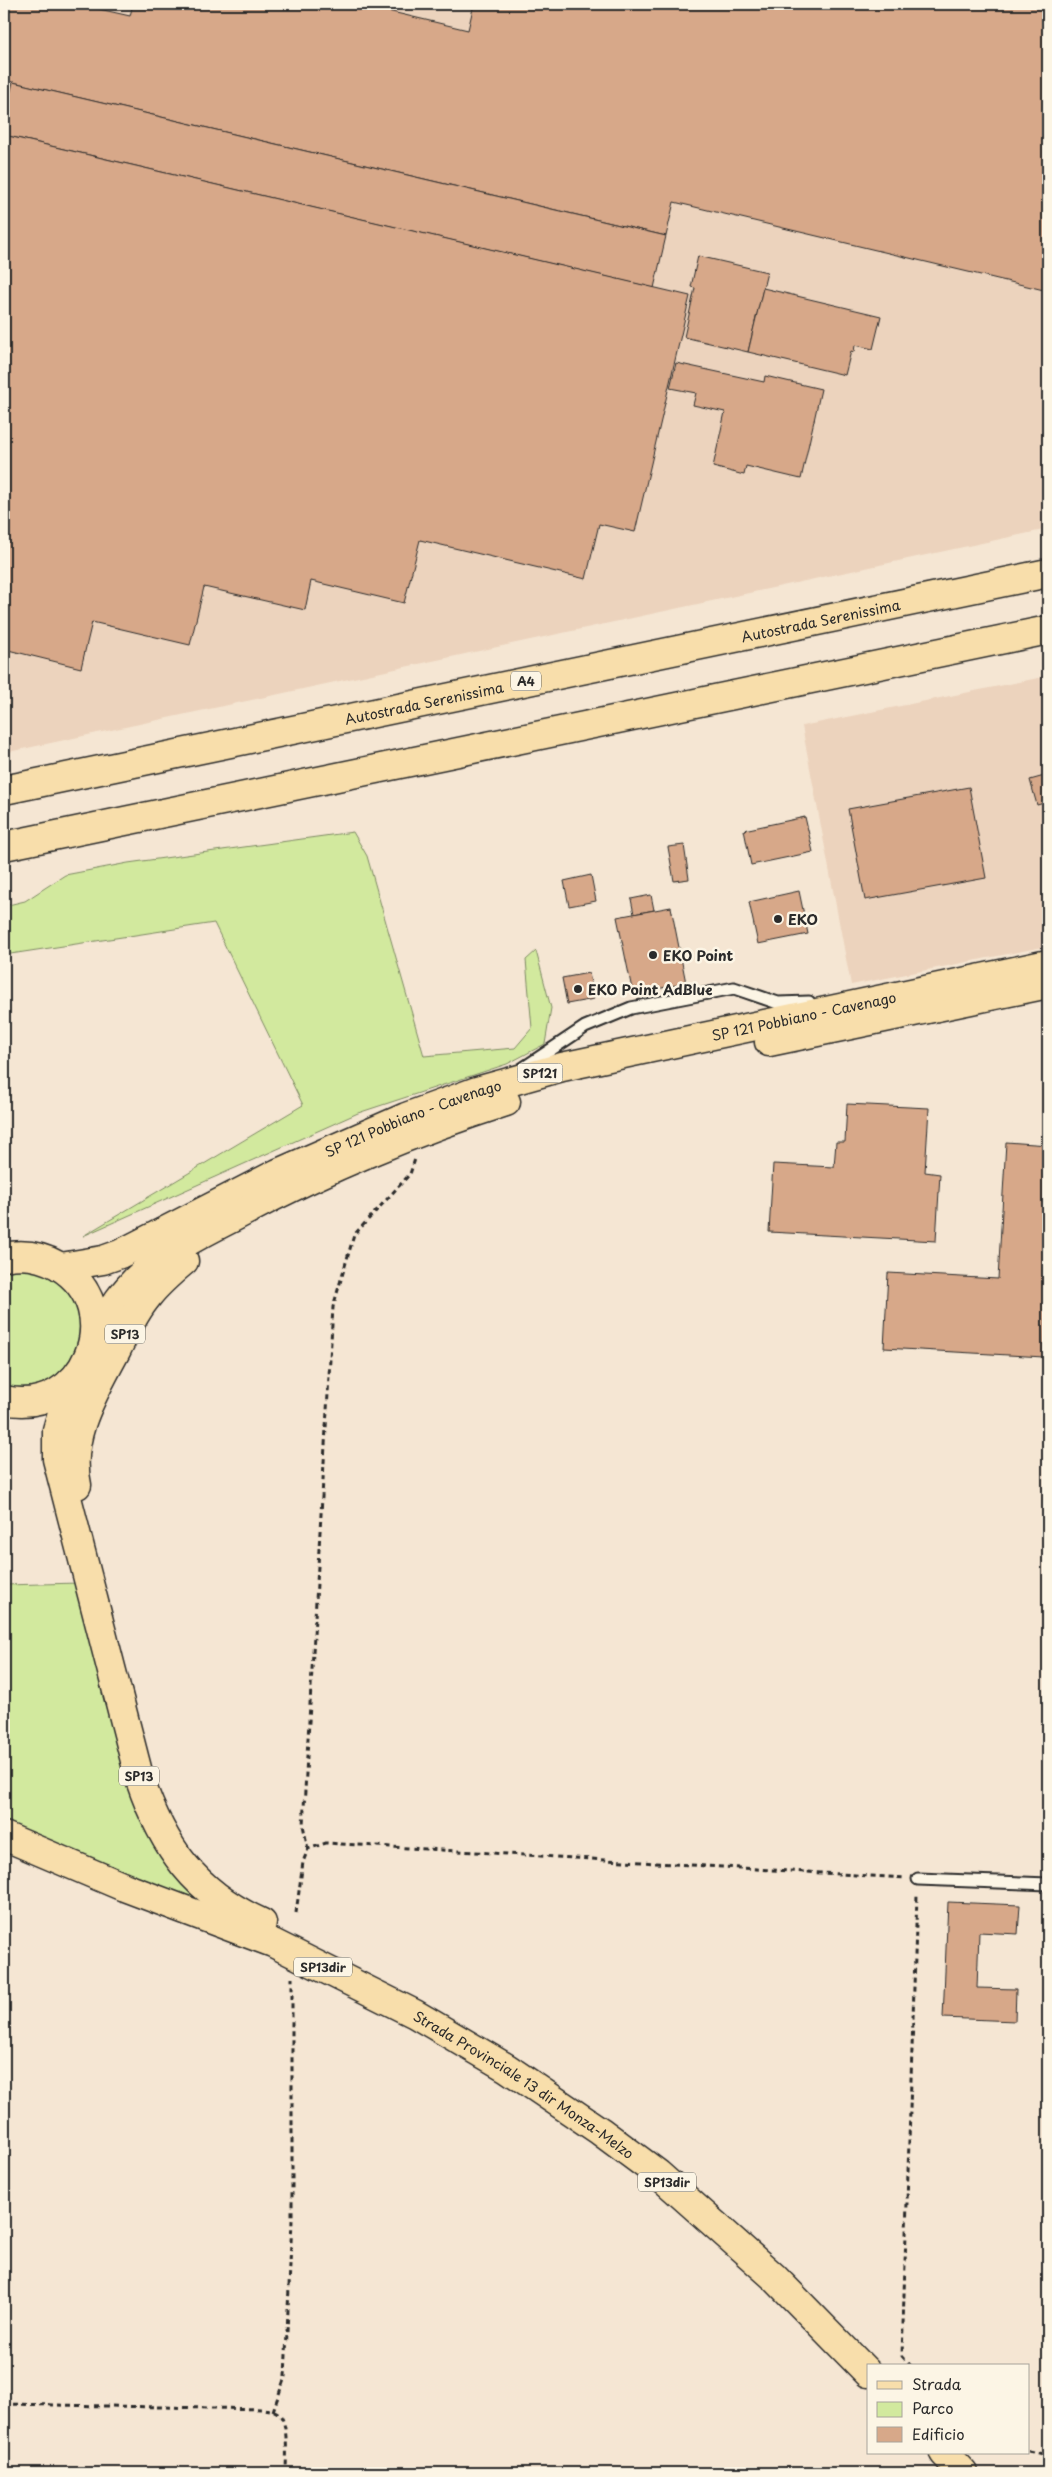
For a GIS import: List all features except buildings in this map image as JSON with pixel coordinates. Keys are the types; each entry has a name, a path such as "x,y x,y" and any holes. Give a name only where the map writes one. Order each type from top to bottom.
{"main road":[{"name":"Autostrada Serenissima","path":"4,790 1048,573"},
{"path":"4,846 1048,630"},
{"name":"SP 121 Pobbiano - Cavenago","path":"61,1267 103,1260 120,1254 285,1170 406,1117 499,1084 576,1064 1048,964"},
{"name":"SP 121 Pobbiano - Cavenago","path":"94,1337 132,1284 165,1256 246,1210 323,1174 426,1131 516,1099 581,1082 1048,984"},
{"name":"SP13","path":"89,1581 84,1519 75,1472 77,1438 92,1395 136,1314 157,1286 202,1247 295,1194 323,1174"},
{"name":"SP 121 Pobbiano - Cavenago","path":"4,1258 34,1256 61,1267 76,1281 87,1296 94,1318 94,1337 86,1363 71,1382 60,1391 43,1399 25,1402 5,1401"},
{"name":"SP13","path":"71,1382 60,1417 56,1450 140,1780 158,1827 177,1859 200,1883 226,1905 383,1979 403,1993 438,2027"},
{"path":"4,1836 124,1887 204,1917"},
{"path":"4,1852 132,1899 204,1917"},
{"name":"Strada Provinciale 13 dir Monza-Melzo","path":"204,1917 273,1943 438,2027 508,2068 600,2131 658,2174 774,2277 867,2373"},
{"path":"945,2454 963,2473"}],"lane":[{"path":"882,987 956,983"},
{"path":"499,1084 585,1027 631,1008 724,988 741,988 778,1003 800,1003 822,999"},
{"path":"918,1879 1048,1884"}],"path":[{"path":"296,1913 303,1862 308,1849 303,1825 333,1307 354,1235 410,1174 426,1131"},
{"path":"308,1849 326,1843 918,1879 902,2356 909,2364"},
{"path":"274,2411 285,2377 286,2367 292,2220 292,1971"},
{"path":"4,2404 264,2409 274,2411 281,2415 285,2424 286,2473"},
{"path":"1030,2451 1048,2455"}],"shaded area":[{"path":"4,4 1048,4 1048,517 1043,530 4,753"},
{"path":"1048,676 1048,946 851,985 802,726"}],"green space":[{"path":"353,832 367,856 424,1056 515,1048 532,1028 526,960 536,951 551,1008 545,1044 507,1064 358,1113 83,1236 303,1105 214,923 4,955 4,906 25,901 65,875 128,863"},
{"path":"21,1267 47,1273 66,1288 77,1307 79,1328 75,1349 64,1367 48,1380 28,1387 4,1384 4,1269"},
{"path":"79,1583 199,1895 195,1899 4,1844 4,1585"}],"place":[{"name":"EKO","path":"778,919"},
{"name":"EKO Point","path":"653,955"},
{"name":"EKO Point AdBlue","path":"578,989"}]}
